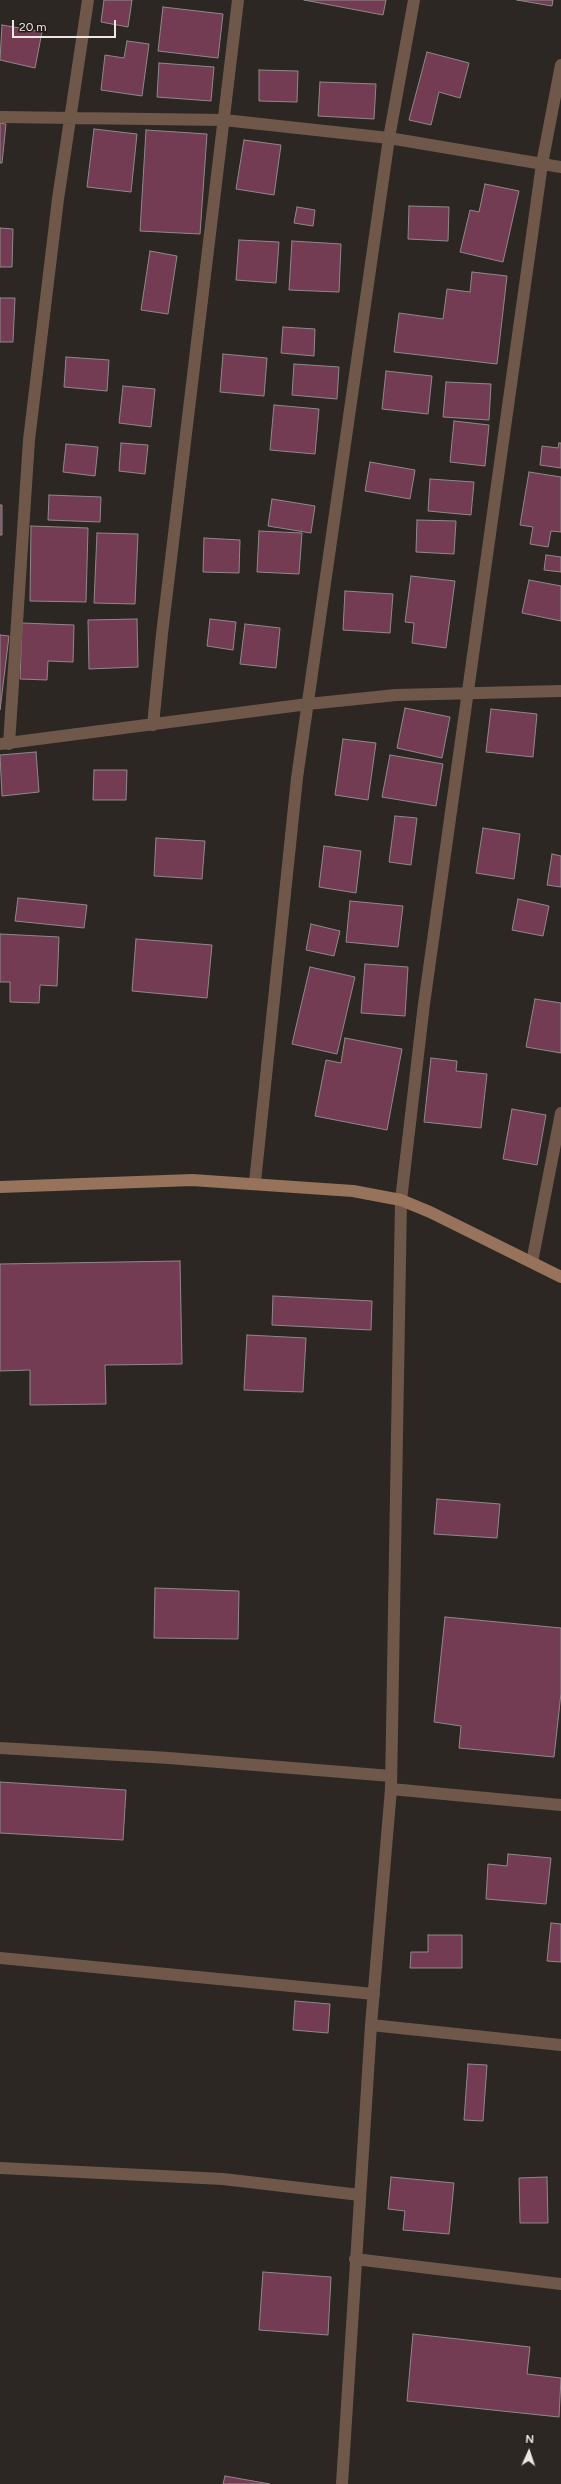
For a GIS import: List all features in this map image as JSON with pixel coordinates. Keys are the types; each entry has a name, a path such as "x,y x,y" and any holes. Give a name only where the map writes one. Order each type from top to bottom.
{"street":[{"path":"88,0 58,199 29,440 5,744 308,704 396,695 561,691"},
{"path":"153,725 163,626 238,0"},
{"path":"255,1182 297,778 389,138 414,0"},
{"path":"342,2484 355,2259 371,2025 391,1789 401,1200 424,1004 542,164 561,65"},
{"path":"0,117 224,120 389,138 561,167"},
{"path":"532,1262 561,1113"},
{"path":"0,1187 192,1180 255,1182 353,1191 401,1200 430,1212 561,1277"},
{"path":"0,1748 169,1758 391,1776"},
{"path":"391,1789 561,1805"},
{"path":"0,1958 374,1994"},
{"path":"371,2025 561,2045"},
{"path":"0,2168 223,2179 360,2195"},
{"path":"355,2259 561,2284"}],"building":[{"path":"104,0 132,0 128,27 101,22"},
{"path":"304,0 386,0 383,15"},
{"path":"517,0 553,0 552,6"},
{"path":"163,7 223,14 218,58 158,51"},
{"path":"2,25 42,32 35,68 0,60"},
{"path":"127,41 149,44 142,96 101,90 105,55 124,58"},
{"path":"427,52 469,63 460,98 439,92 431,125 409,120"},
{"path":"159,63 214,67 211,101 157,97"},
{"path":"259,70 298,71 297,102 259,101"},
{"path":"320,82 376,84 374,119 318,116"},
{"path":"0,123 6,124 2,163 0,163"},
{"path":"94,129 137,134 131,192 87,187"},
{"path":"146,130 207,134 200,234 140,231"},
{"path":"244,140 281,145 274,195 236,189"},
{"path":"485,184 519,191 503,262 460,252 470,210 479,212"},
{"path":"409,206 449,207 448,241 408,239"},
{"path":"297,207 315,210 313,226 294,223"},
{"path":"0,228 13,229 12,267 0,267"},
{"path":"239,240 279,242 276,283 236,280"},
{"path":"292,241 341,244 339,292 289,290"},
{"path":"150,251 177,256 168,314 141,310"},
{"path":"472,272 507,276 497,364 394,352 399,313 443,319 447,289 470,292"},
{"path":"0,298 15,298 13,342 0,342"},
{"path":"283,327 315,329 314,356 281,353"},
{"path":"223,354 267,358 264,396 220,392"},
{"path":"66,357 109,360 107,391 64,387"},
{"path":"294,364 339,367 337,399 292,395"},
{"path":"386,371 432,376 428,414 382,409"},
{"path":"446,382 491,384 489,420 443,417"},
{"path":"123,386 155,389 151,427 119,423"},
{"path":"274,405 319,409 315,454 270,450"},
{"path":"454,421 489,425 485,466 450,462"},
{"path":"121,443 148,445 145,474 119,471"},
{"path":"559,443 561,443 561,468 540,465 542,446 558,448"},
{"path":"66,444 98,447 95,476 63,472"},
{"path":"370,462 415,470 410,499 365,491"},
{"path":"529,472 561,477 561,532 551,531 548,547 530,544 533,527 520,525"},
{"path":"430,479 474,482 471,515 428,511"},
{"path":"49,495 101,497 100,522 48,520"},
{"path":"272,499 315,506 311,533 268,526"},
{"path":"0,505 2,505 2,535 0,535"},
{"path":"417,520 456,521 454,554 416,552"},
{"path":"31,526 88,528 86,602 30,601"},
{"path":"259,531 302,533 299,574 257,572"},
{"path":"97,533 138,534 135,604 94,603"},
{"path":"204,538 240,540 239,573 203,572"},
{"path":"546,555 561,557 561,572 544,570"},
{"path":"411,576 455,581 446,648 412,643 414,623 405,622"},
{"path":"529,580 561,586 561,621 522,613"},
{"path":"345,591 393,594 390,633 343,630"},
{"path":"137,619 138,667 89,669 88,620"},
{"path":"210,619 236,622 233,650 207,646"},
{"path":"22,623 74,625 73,662 48,661 47,680 20,679"},
{"path":"245,624 280,628 276,668 240,664"},
{"path":"0,635 9,636 0,710"},
{"path":"405,708 450,717 442,758 397,748"},
{"path":"491,709 537,714 533,757 486,752"},
{"path":"343,739 376,743 368,800 335,795"},
{"path":"36,752 39,792 2,796 0,755"},
{"path":"390,755 443,764 436,806 382,797"},
{"path":"94,770 127,770 126,800 93,800"},
{"path":"395,816 417,818 411,865 389,862"},
{"path":"483,828 520,834 514,879 476,873"},
{"path":"156,838 205,841 202,879 154,876"},
{"path":"324,846 361,851 356,893 319,887"},
{"path":"552,854 561,856 561,887 547,885"},
{"path":"18,898 87,905 84,928 15,921"},
{"path":"518,899 549,906 543,936 512,930"},
{"path":"350,901 403,906 398,947 346,942"},
{"path":"311,924 340,931 334,956 306,950"},
{"path":"0,934 59,937 57,986 40,985 39,1003 10,1002 10,982 0,982"},
{"path":"136,939 212,945 207,998 132,991"},
{"path":"365,964 408,967 405,1016 361,1013"},
{"path":"310,967 355,977 337,1054 292,1044"},
{"path":"535,999 561,1003 561,1053 526,1047"},
{"path":"345,1038 402,1049 387,1130 315,1116 326,1060 341,1063"},
{"path":"431,1058 457,1061 456,1071 487,1074 481,1128 424,1122"},
{"path":"512,1109 546,1115 537,1165 503,1159"},
{"path":"180,1261 182,1364 105,1365 106,1404 30,1405 30,1370 0,1371 0,1264"},
{"path":"273,1296 372,1301 371,1330 272,1325"},
{"path":"247,1335 306,1338 303,1392 244,1390"},
{"path":"437,1499 500,1504 497,1538 434,1534"},
{"path":"155,1588 239,1591 238,1639 154,1638"},
{"path":"445,1617 561,1628 561,1693 554,1757 459,1748 461,1726 434,1722"},
{"path":"0,1782 126,1790 123,1840 0,1833"},
{"path":"508,1854 551,1858 546,1904 486,1899 488,1864 507,1866"},
{"path":"551,1923 561,1924 561,1962 547,1961"},
{"path":"428,1935 462,1935 462,1968 410,1968 411,1952 428,1952"},
{"path":"295,2001 330,2004 328,2033 293,2030"},
{"path":"468,2064 487,2065 483,2121 464,2120"},
{"path":"391,2177 454,2183 449,2234 403,2230 405,2211 388,2209"},
{"path":"547,2177 548,2223 520,2223 519,2178"},
{"path":"263,2272 331,2277 328,2335 259,2330"},
{"path":"413,2334 530,2347 527,2374 561,2378 559,2417 407,2401"},
{"path":"225,2476 270,2484 223,2484"}]}
